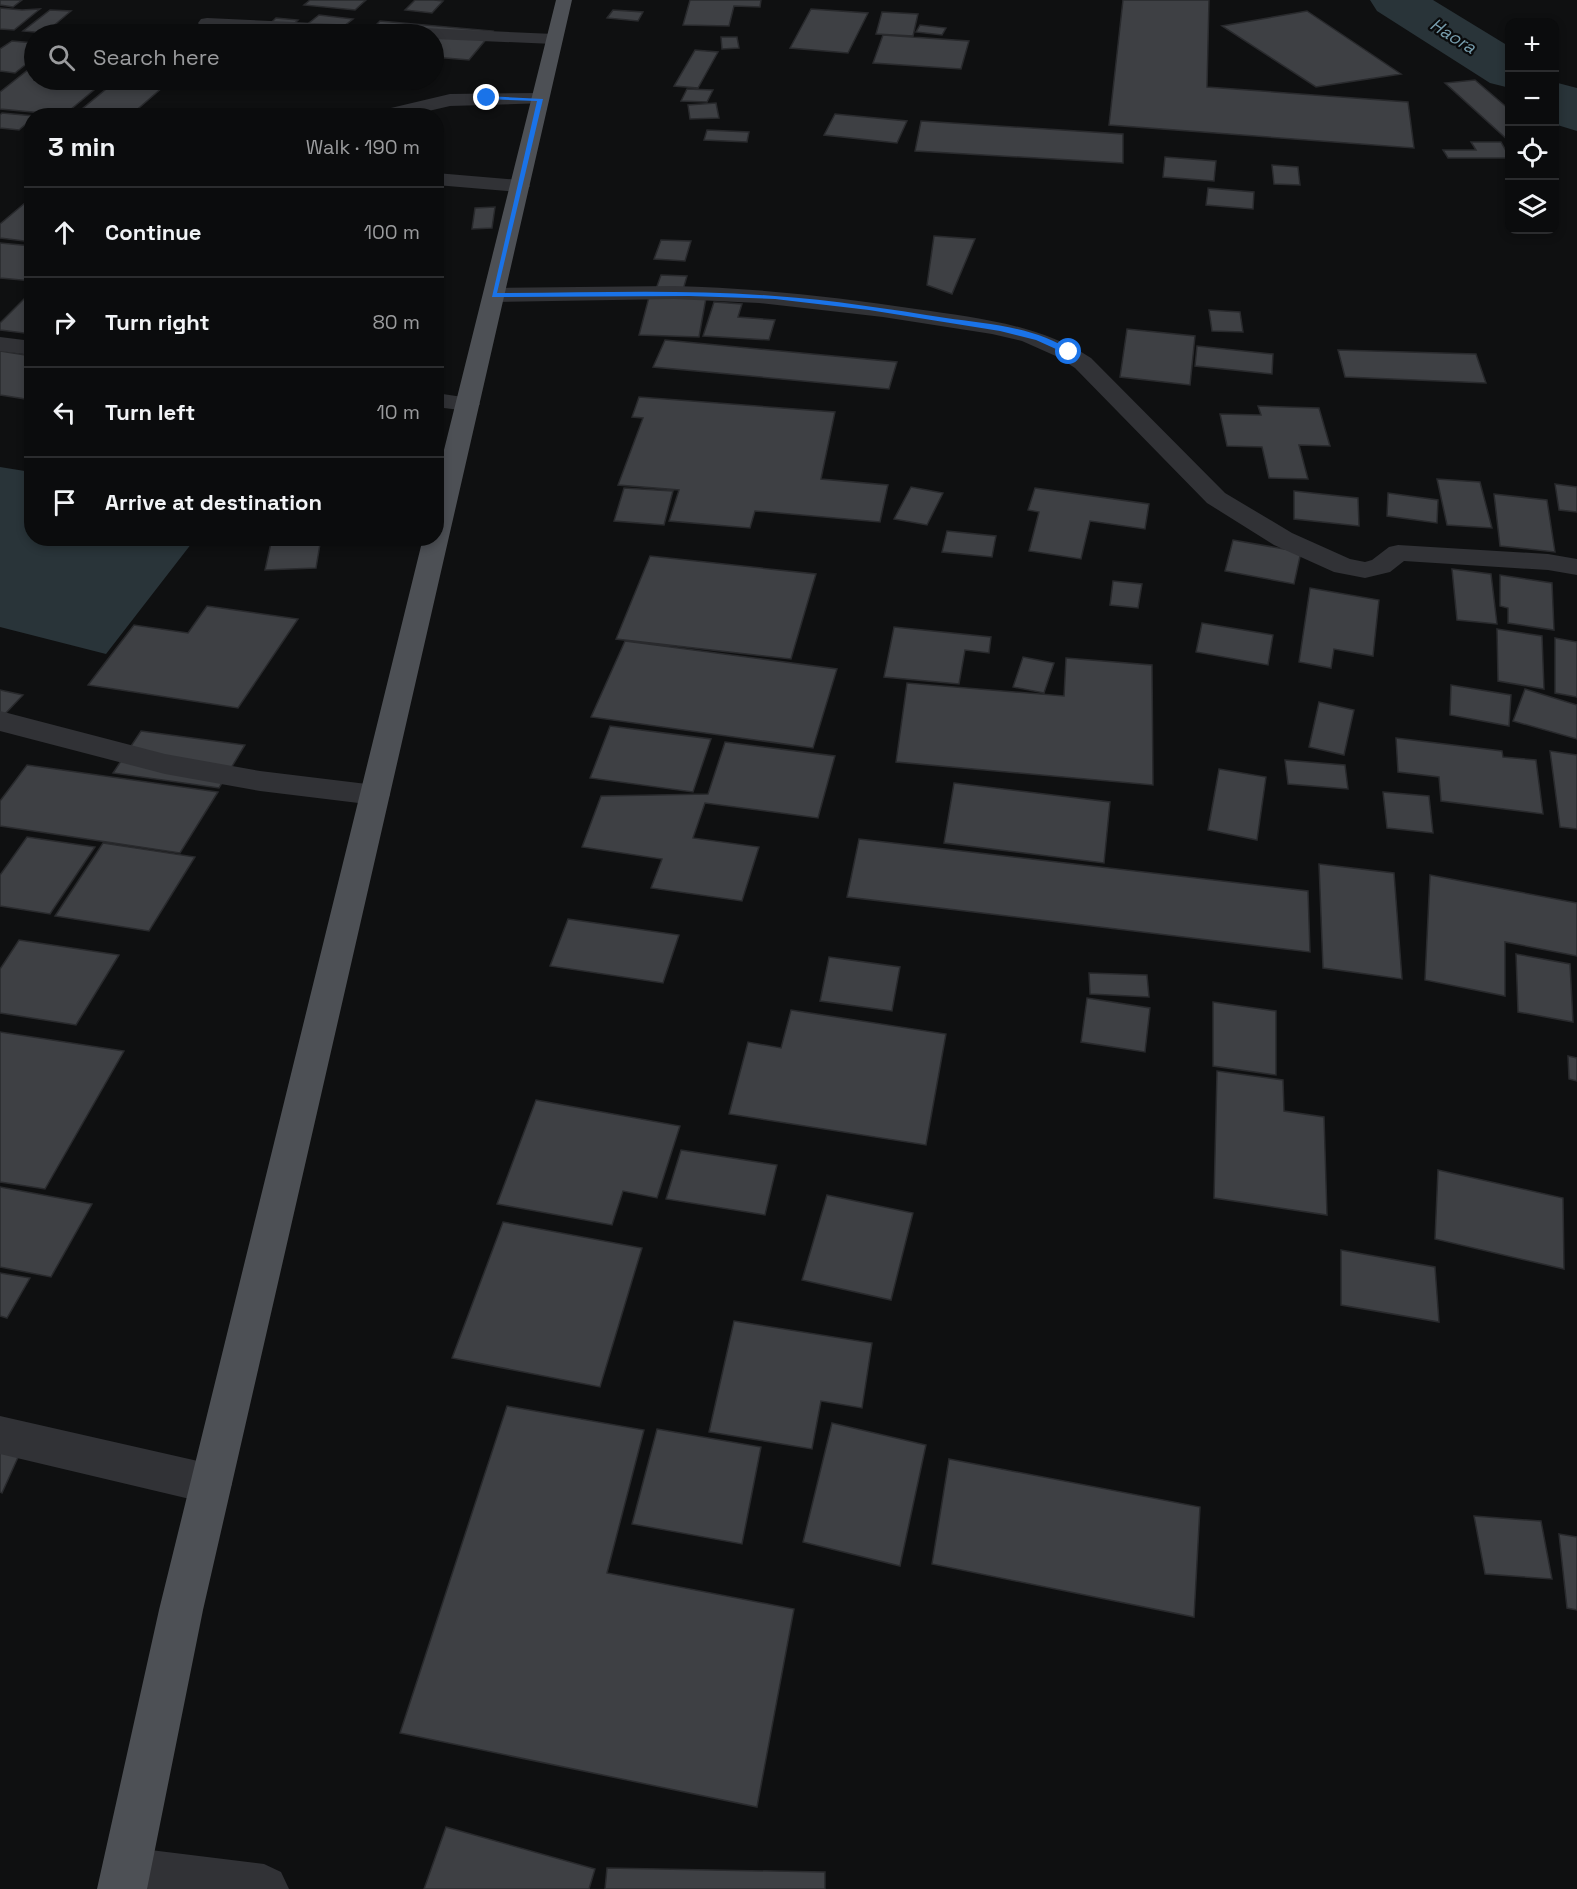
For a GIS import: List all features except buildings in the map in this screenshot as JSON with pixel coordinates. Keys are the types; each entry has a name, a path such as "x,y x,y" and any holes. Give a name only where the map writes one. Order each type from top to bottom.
{"main road":[{"path":"444,504 564,0"},
{"path":"124,1880 181,1610 434,546"}],"street":[{"path":"207,23 229,24"},
{"path":"444,34 554,39"},
{"path":"416,108 450,100 540,99"},
{"path":"444,181 520,186"},
{"path":"494,295 753,296 869,308 1001,329 1038,338 1069,352 1083,363 1216,498 1283,539 1343,566 1365,570 1381,566 1398,553 1548,562 1577,567"},
{"path":"0,344 24,347"},
{"path":"444,401 468,404"},
{"path":"0,721 165,764 260,781 375,795"},
{"path":"0,1435 211,1484"},
{"path":"124,1880 264,1889"}],"shaded area":[{"path":"0,467 24,471 24,546 190,546 106,654 0,627"}],"waterway":[{"name":"Haora","path":"1396,0 1505,68"},
{"name":"Haora","path":"1559,102 1577,113"}],"route":[{"path":"487,98 540,99 494,295 689,294 775,297 869,308 1001,329 1038,338 1069,352"}]}
